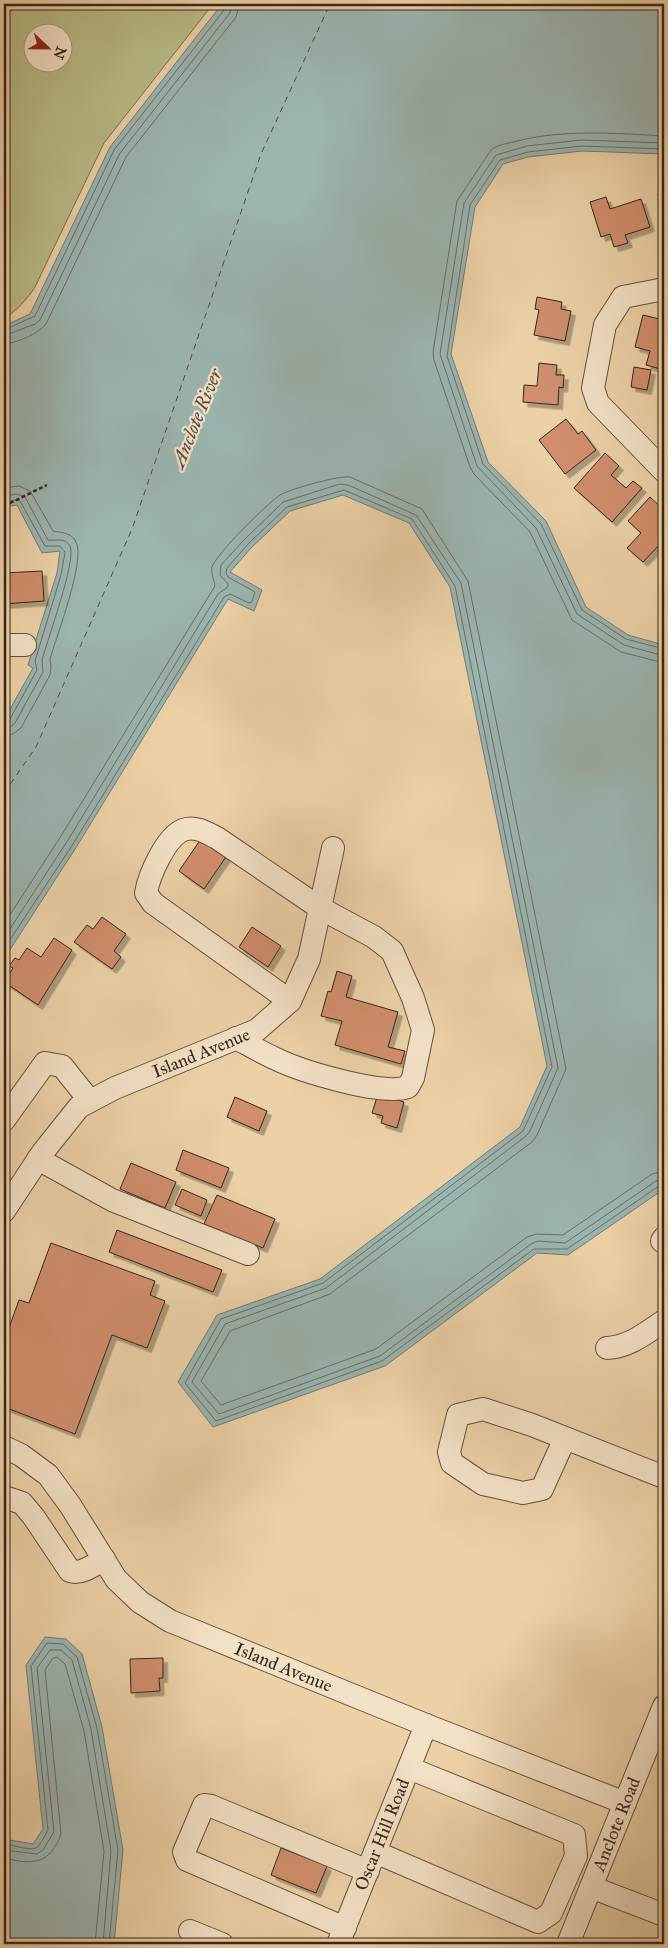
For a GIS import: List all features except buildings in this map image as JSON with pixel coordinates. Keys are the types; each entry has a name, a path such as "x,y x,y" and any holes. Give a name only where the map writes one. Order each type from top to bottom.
{"street":[{"path":"664,289 623,297 605,325 593,388 598,403 664,471"},
{"path":"236,1038 275,1059 348,1083 399,1090 408,1087 413,1078 423,1030 413,998 392,951 374,937 320,908 216,838 202,831 183,830 169,842 148,882 146,893 153,903 290,1001"},
{"name":"Island Avenue","path":"4,1211 38,1159 78,1107 115,1088 256,1030 290,1001 308,959 333,848"},
{"path":"4,1120 45,1063 62,1066 90,1101"},
{"path":"38,1159 112,1200 248,1254"},
{"path":"607,1348 619,1347 631,1342 664,1321"},
{"path":"565,1438 542,1489 523,1493 483,1484 452,1463 450,1452 458,1415 483,1409 532,1425 565,1438 664,1478"},
{"name":"Island Avenue","path":"4,1448 21,1455 48,1474 70,1505 116,1579 140,1602 170,1621 625,1803"},
{"path":"4,1497 22,1503 34,1516 70,1571 74,1573 83,1571 104,1559"},
{"name":"Anclote Road","path":"568,1944 664,1706"},
{"name":"Oscar Hill Road","path":"342,1936 426,1725"},
{"path":"342,1936 301,1908 187,1860 184,1852 204,1805 211,1806 322,1852 371,1862 538,1922 551,1913 576,1856 574,1835 409,1768"},
{"path":"591,1887 664,1915"},
{"path":"190,1931 222,1944"}],"path":[{"path":"4,506 47,485"}],"green space":[{"path":"4,4 213,4 104,143 35,287 13,312 4,318"}],"water":[{"name":"Anclote River","path":"222,4 664,4 664,154 582,151 528,157 503,164 475,207 451,354 488,462 546,521 586,607 628,635 664,645 664,1189 568,1255 537,1253 385,1366 213,1427 178,1382 217,1315 320,1279 520,1127 547,1066 450,587 409,523 343,495 290,511 251,548 230,572 262,590 254,611 228,599 77,846 4,959 4,720 33,668 28,665 57,573 60,551 42,553 17,505 4,507 4,326 30,314 110,147"},
{"path":"45,1637 66,1639 82,1654 102,1727 123,1850 114,1944 4,1944 4,1835 10,1840 33,1844 43,1829 26,1665"}],"ferry route":[{"path":"4,793 36,747 132,529 261,154 330,4"}]}
